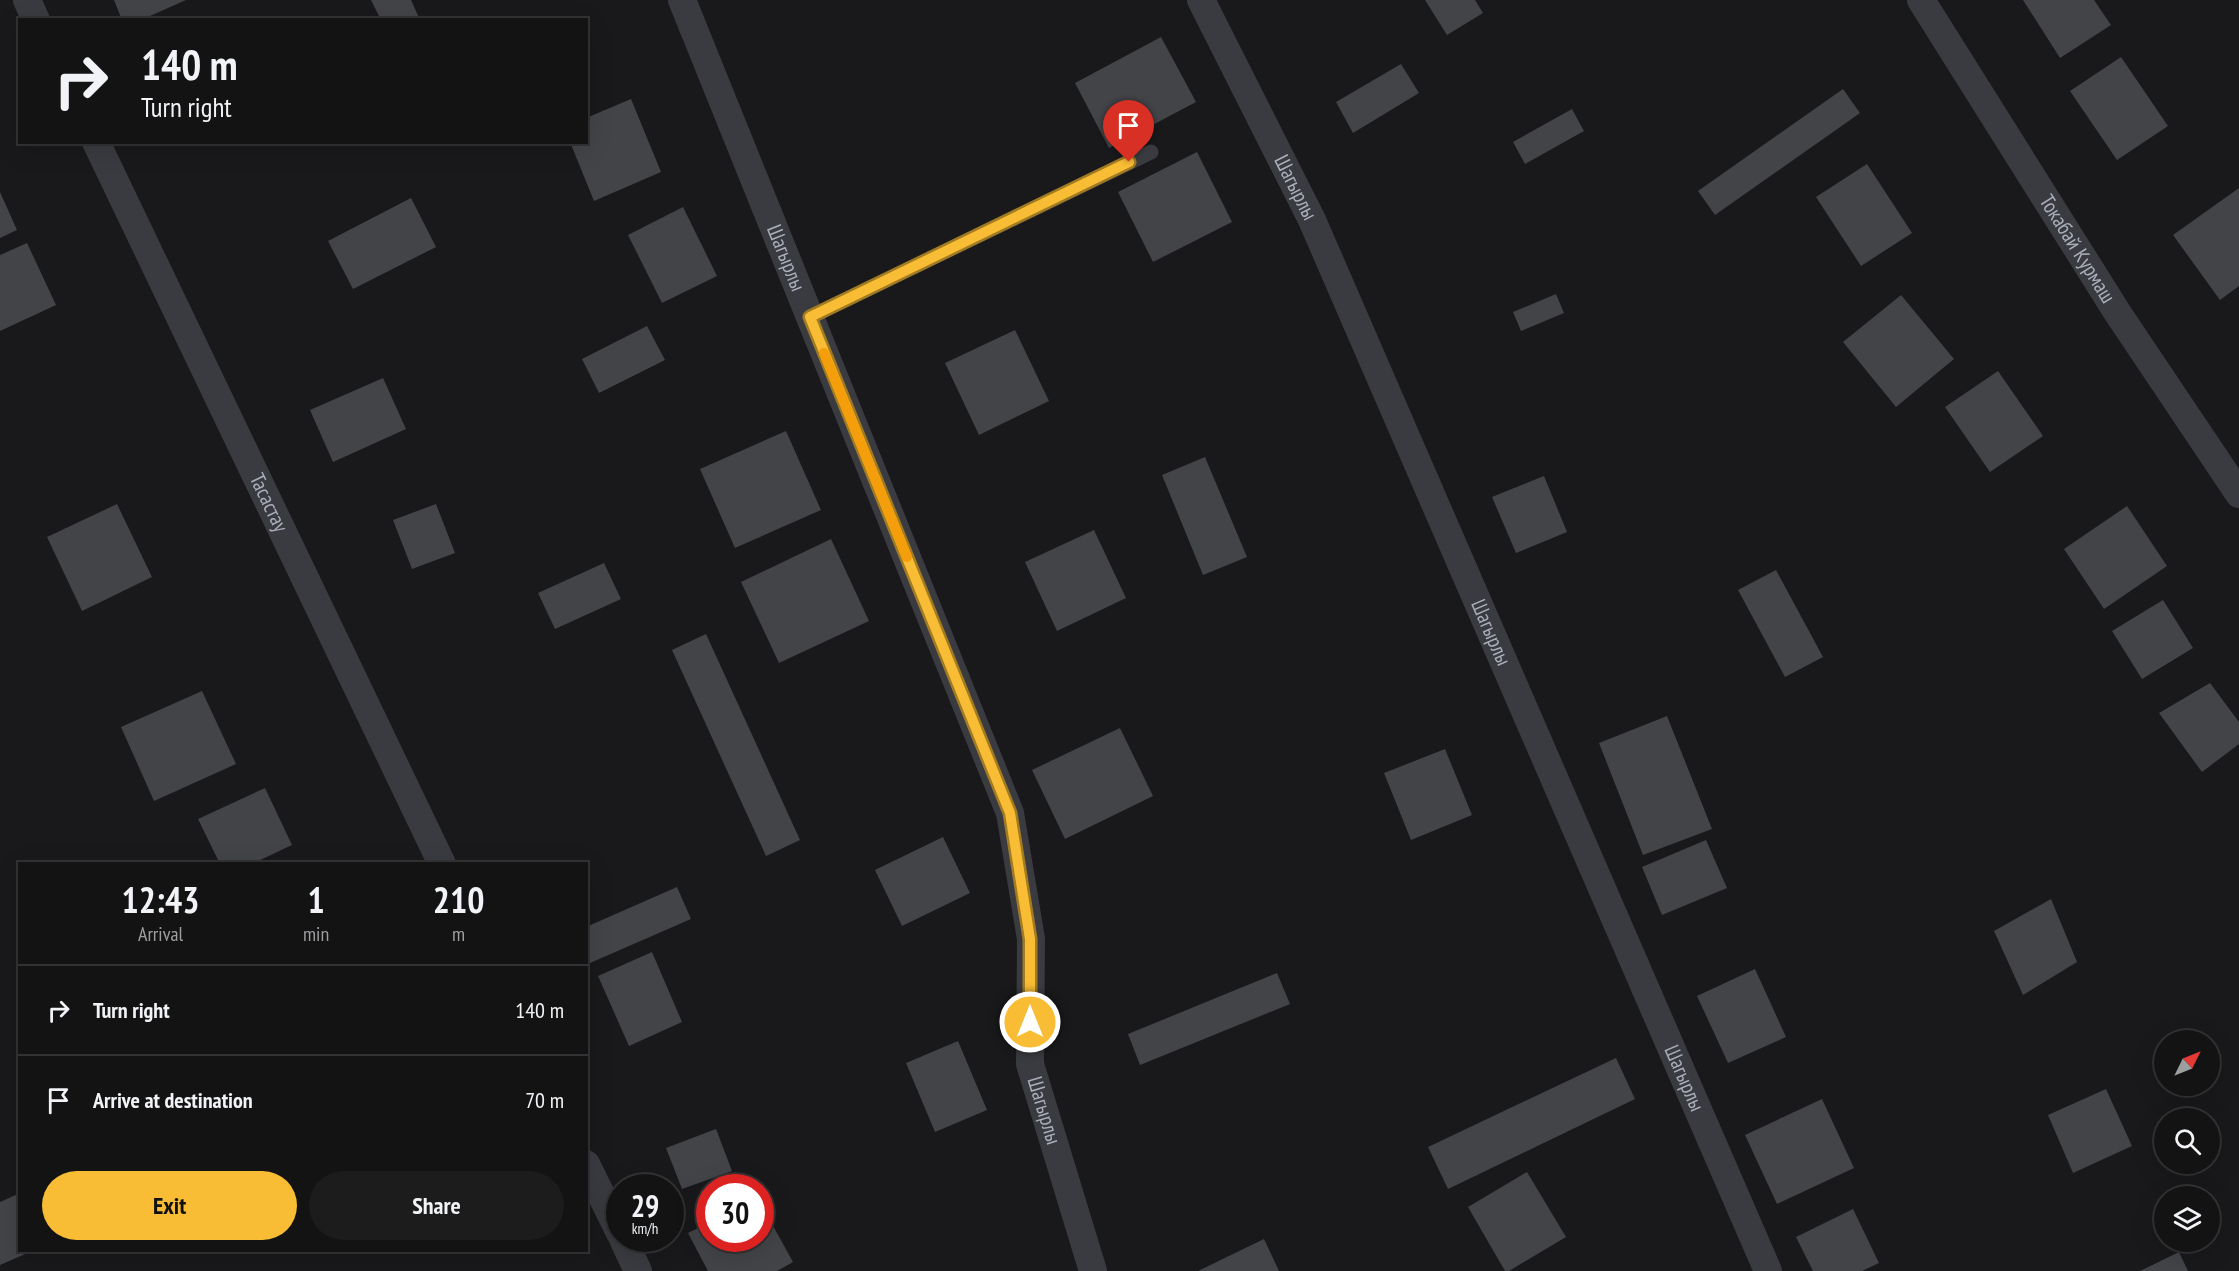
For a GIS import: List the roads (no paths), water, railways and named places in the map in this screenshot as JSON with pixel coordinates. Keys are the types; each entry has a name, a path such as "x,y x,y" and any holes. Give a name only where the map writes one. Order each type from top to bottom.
{"street":[{"path":"27,0 35,18"},
{"name":"Шагырлы","path":"682,0 1010,813 1030,939 1030,1064 1093,1271"},
{"name":"Шагырлы","path":"1201,0 1312,220 1768,1271"},
{"name":"Токабай Курмаш","path":"1921,0 2117,312 2239,494"},
{"name":"Тасастау","path":"97,144 441,862"},
{"path":"588,1168 606,1205"},
{"path":"629,1252 638,1271"}],"lane":[{"path":"810,317 1150,152"}]}
